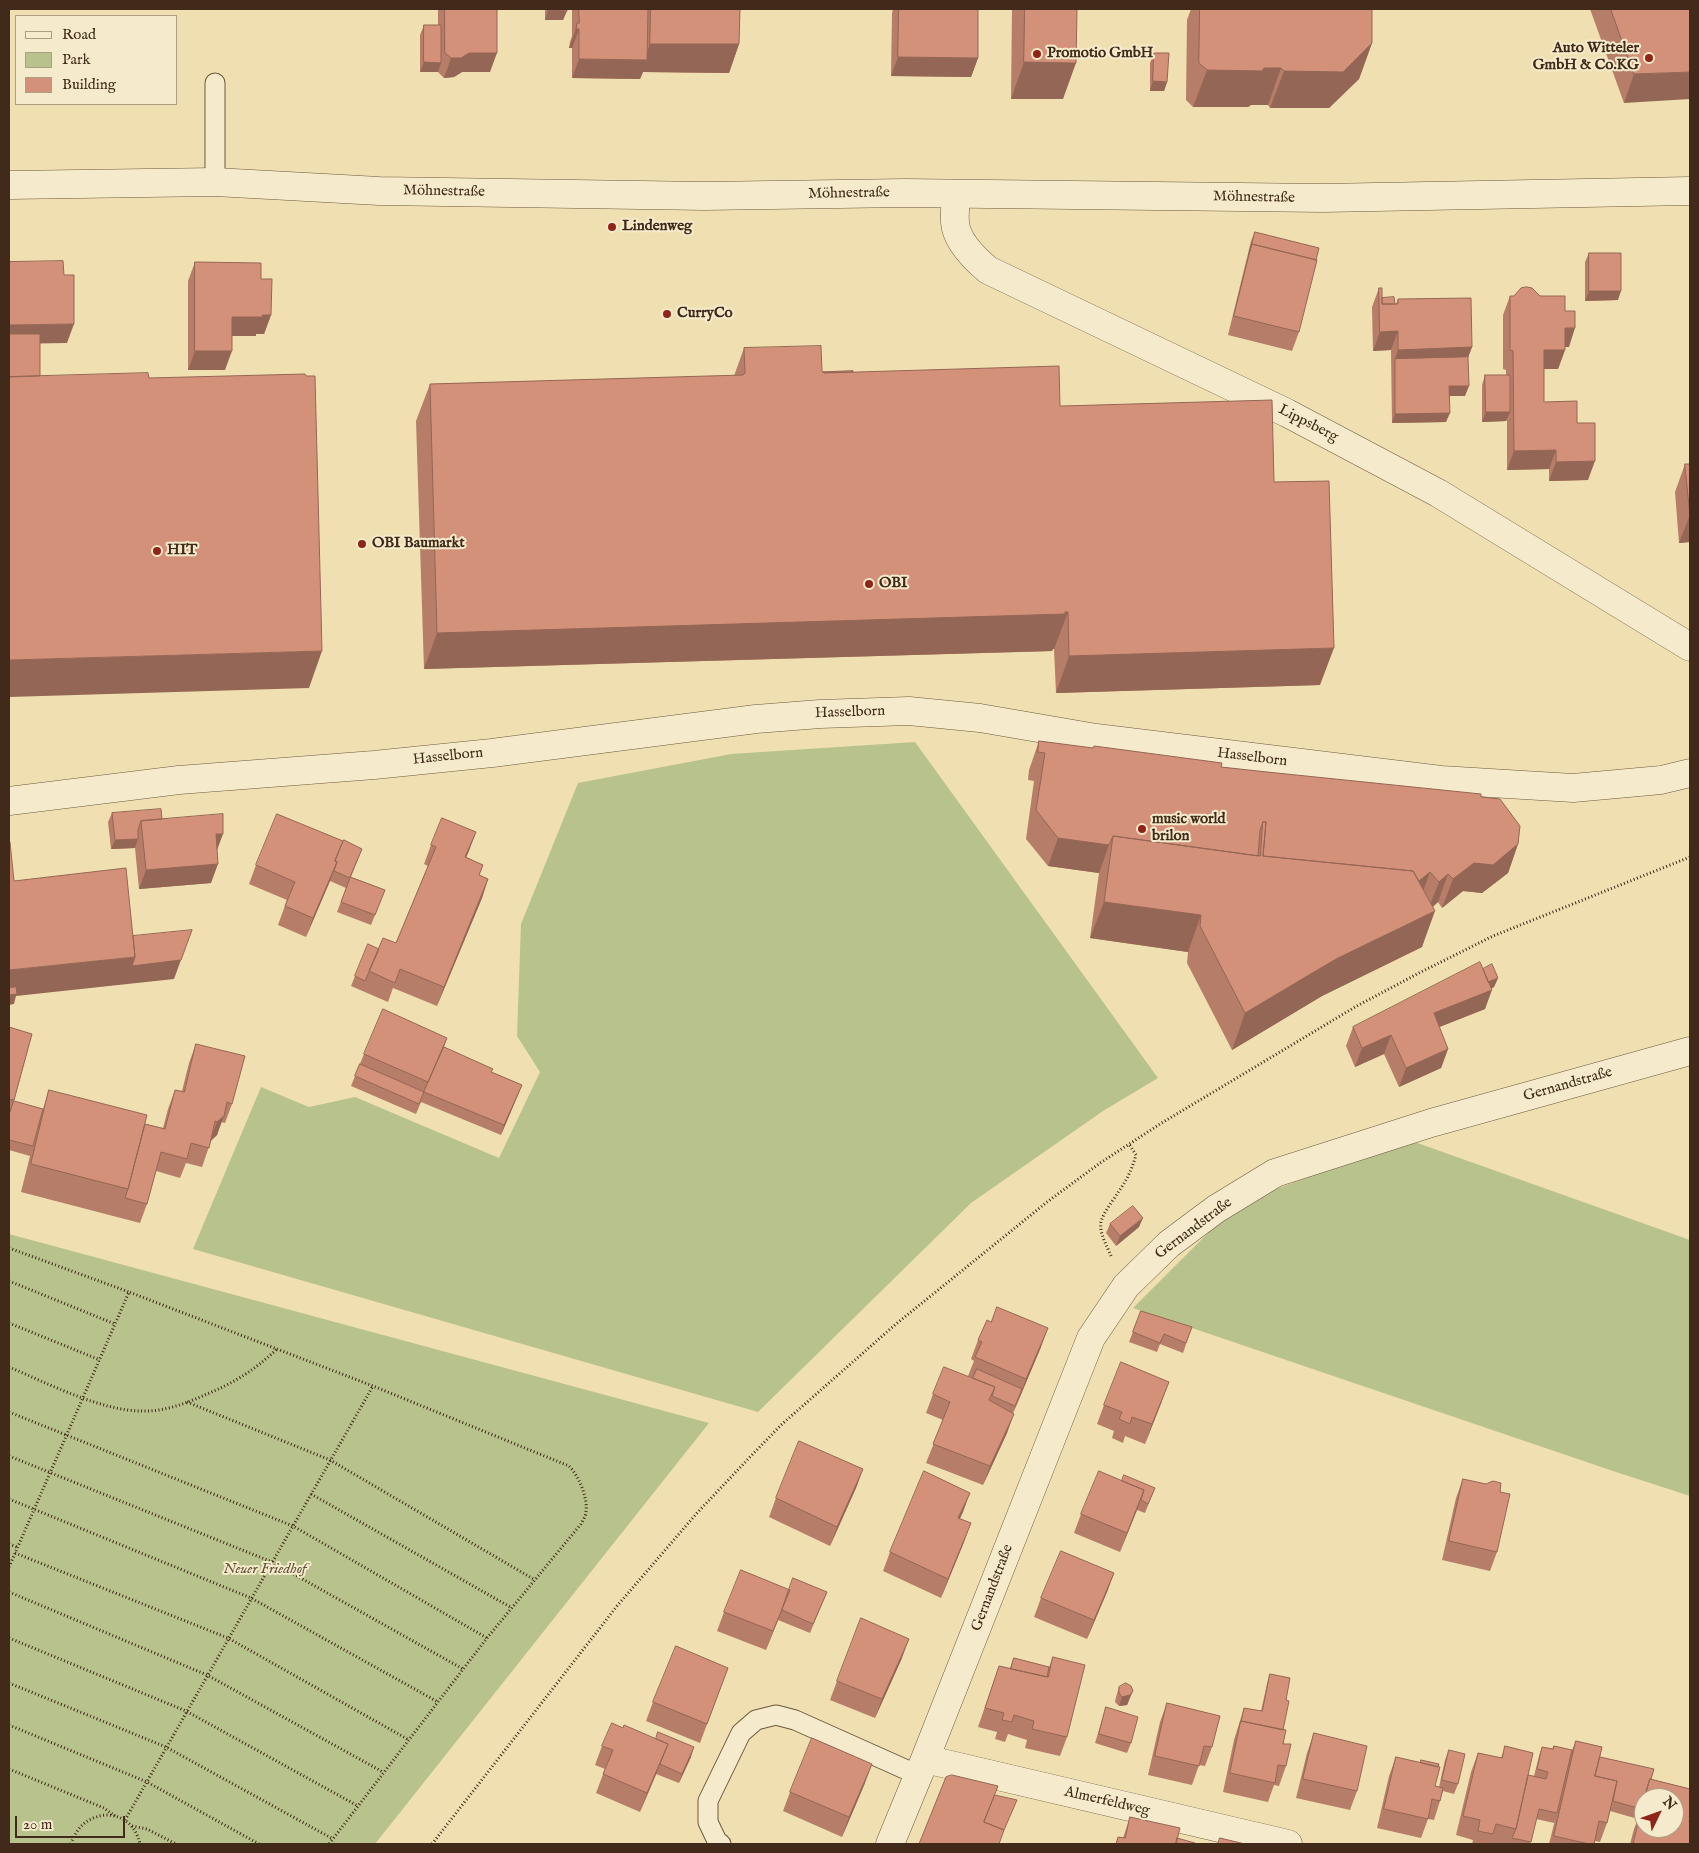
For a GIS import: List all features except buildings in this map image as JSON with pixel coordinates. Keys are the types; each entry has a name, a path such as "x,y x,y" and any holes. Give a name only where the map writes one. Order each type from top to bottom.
{"street":[{"name":"Möhnestraße","path":"9,185 215,182 379,191 617,196 905,193 1323,198 1690,191"},
{"name":"Lippsberg","path":"956,194 955,224 958,232 969,251 988,270 1286,413 1438,492 1690,647"},
{"name":"Hasselborn","path":"9,801 179,780 374,765 492,753 756,719 820,714 909,711 980,718 1096,738 1441,780 1573,788 1661,780 1690,774"},
{"name":"Gernandstraße","path":"890,1844 1091,1338 1126,1287 1170,1244 1216,1209 1274,1173 1431,1123 1690,1050"},
{"name":"Almerfeldweg","path":"922,1767 1288,1844"}],"lane":[{"path":"215,83 215,182"},
{"path":"721,1844 717,1841 708,1822 708,1802 741,1733 756,1720 776,1715 795,1720 922,1767"}],"path":[{"path":"432,1844 617,1606 697,1513 781,1425 896,1324 1016,1227 1092,1169 1129,1144 1355,1007 1419,972 1493,936 1690,857"},
{"path":"1126,1287 1103,1236 1101,1223 1106,1210 1127,1178 1133,1165 1136,1156 1129,1144"},
{"path":"9,1248 373,1386 569,1466 579,1478 586,1505 586,1516 581,1524 487,1638 329,1844"},
{"path":"9,1281 115,1324"},
{"path":"9,1566 129,1292"},
{"path":"9,1323 100,1360"},
{"path":"9,1367 106,1405 142,1412 161,1410 188,1402 239,1379 253,1370 277,1349"},
{"path":"125,1820 373,1386"},
{"path":"188,1402 330,1460 535,1580"},
{"path":"9,1412 293,1526 487,1638"},
{"path":"9,1456 272,1562 464,1669"},
{"path":"311,1494 512,1608"},
{"path":"9,1499 251,1598 438,1702"},
{"path":"9,1544 17,1547"},
{"path":"15,1553 228,1638 409,1740"},
{"path":"9,1592 207,1675 383,1772"},
{"path":"9,1638 186,1711 358,1806"},
{"path":"9,1683 166,1747 333,1839"},
{"path":"9,1725 147,1782 259,1844"},
{"path":"9,1769 104,1808 125,1820 132,1826 140,1844"},
{"path":"70,1844 79,1827 86,1821 95,1816 115,1816"},
{"path":"132,1826 148,1829 176,1844"}],"green space":[{"path":"915,742 1158,1078 1103,1111 971,1203 758,1412 193,1249 261,1087 309,1107 355,1097 499,1158 540,1072 517,1036 521,924 578,783 731,754"},
{"path":"1409,1140 1690,1240 1690,1496 1133,1308 1223,1218 1246,1200"},
{"name":"Neuer Friedhof","path":"9,1234 709,1423 375,1844 9,1844"}],"place":[{"name":"Promotio GmbH","path":"1037,54"},
{"name":"Auto Witteler GmbH & Co.KG","path":"1649,58"},
{"name":"Lindenweg","path":"612,227"},
{"name":"CurryCo","path":"667,314"},
{"name":"OBI Baumarkt","path":"362,544"},
{"name":"HIT","path":"157,551"},
{"name":"OBI","path":"869,584"},
{"name":"music world brilon","path":"1142,829"}]}
